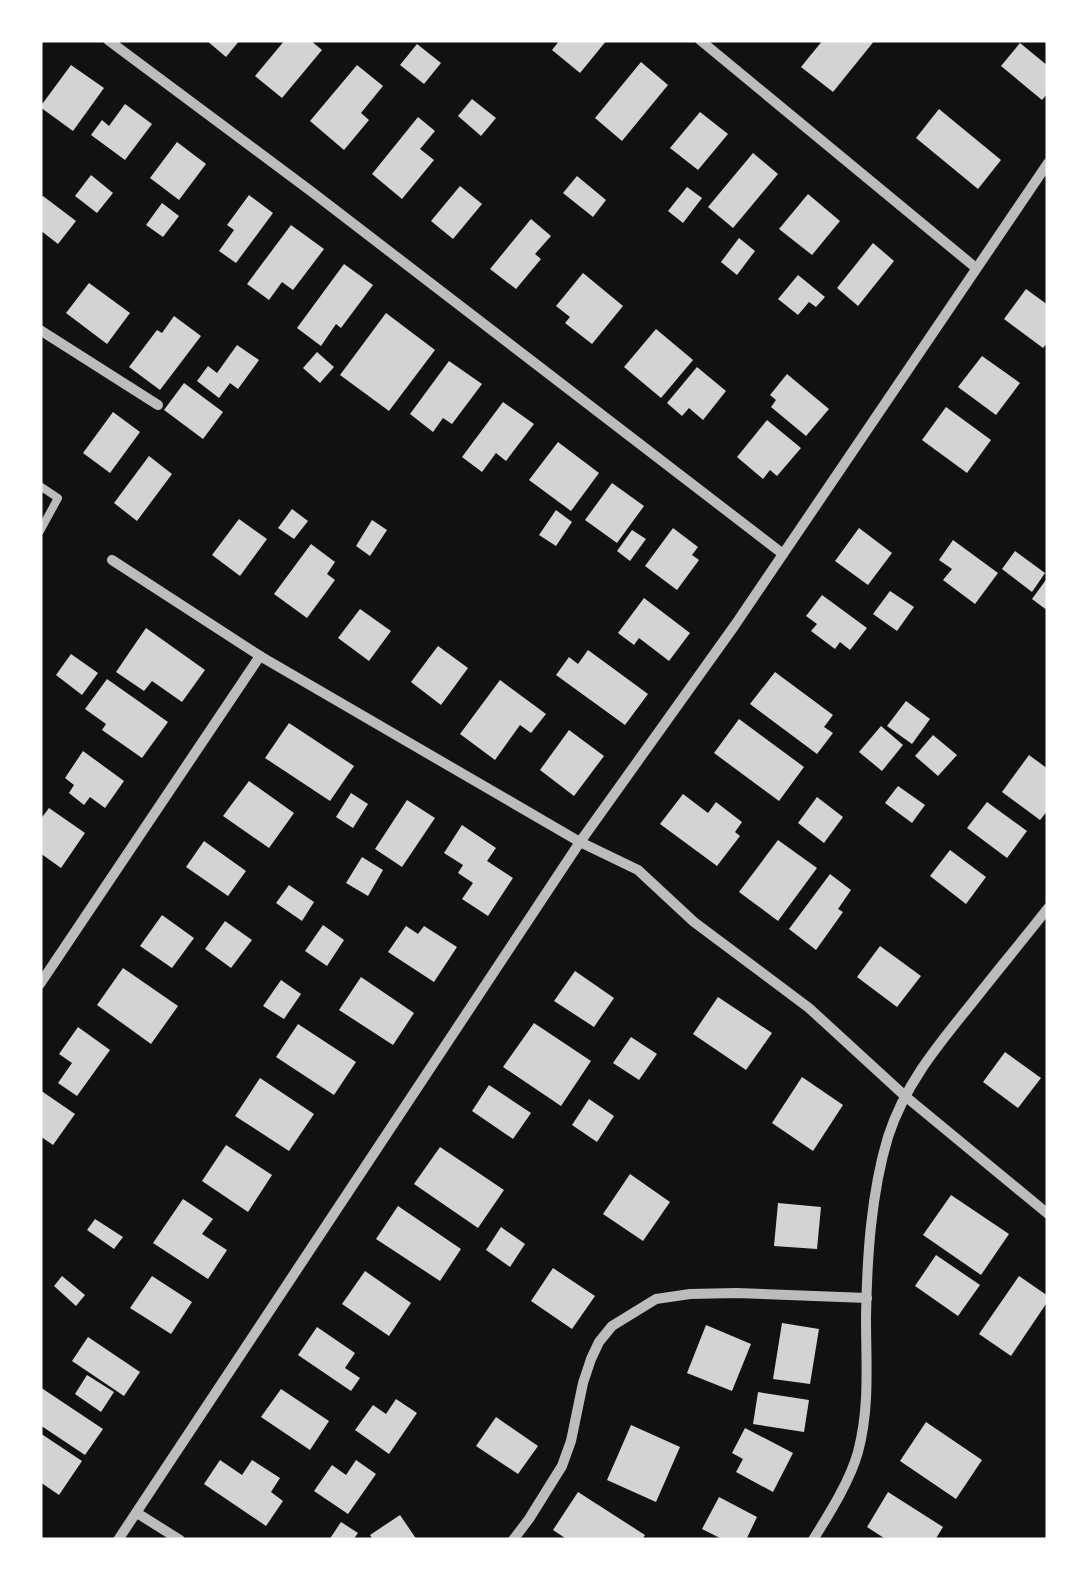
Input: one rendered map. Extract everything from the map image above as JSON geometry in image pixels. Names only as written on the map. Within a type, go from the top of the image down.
[{"type":"street","points":[[108,40],[783,554]]},
{"type":"street","points":[[700,40],[976,268]]},
{"type":"street","points":[[118,1540],[580,842],[783,554],[1048,163]]},
{"type":"street","points":[[40,330],[158,405]]},
{"type":"street","points":[[112,560],[260,656],[580,842],[638,870],[694,922],[809,1008],[905,1096],[1048,1214]]},
{"type":"street","points":[[40,984],[260,656]]},
{"type":"street","points":[[813,1540],[857,1456],[866,1413],[870,1244],[887,1140],[905,1096],[932,1052],[1048,908]]},
{"type":"street","points":[[514,1540],[562,1466],[591,1359],[612,1326],[656,1299],[690,1294],[867,1298]]},
{"type":"street","points":[[137,1513],[180,1540]]},
{"type":"lane","points":[[40,486],[58,498],[40,531]]},
{"type":"building","points":[[206,40],[240,40],[226,57]]},
{"type":"building","points":[[285,40],[310,40],[322,50],[282,98],[255,76]]},
{"type":"building","points":[[560,40],[607,40],[580,73],[552,50]]},
{"type":"building","points":[[823,40],[875,40],[833,92],[801,67]]},
{"type":"building","points":[[1020,43],[1048,66],[1048,93],[1042,100],[1001,66]]},
{"type":"building","points":[[417,44],[441,63],[424,84],[400,65]]},
{"type":"building","points":[[641,62],[668,85],[622,141],[595,118]]},
{"type":"building","points":[[71,65],[104,88],[73,131],[40,107]]},
{"type":"building","points":[[357,65],[383,86],[361,113],[369,120],[344,150],[310,121]]},
{"type":"building","points":[[472,99],[496,118],[481,136],[458,116]]},
{"type":"building","points":[[125,104],[152,124],[125,160],[91,135],[102,120],[109,126]]},
{"type":"building","points":[[939,109],[1001,160],[978,189],[916,138]]},
{"type":"building","points":[[700,112],[728,134],[698,170],[670,148]]},
{"type":"building","points":[[418,117],[435,131],[420,149],[434,160],[402,199],[372,174]]},
{"type":"building","points":[[177,142],[206,164],[179,200],[150,178]]},
{"type":"building","points":[[753,153],[778,174],[733,228],[708,207]]},
{"type":"building","points":[[91,175],[113,193],[97,213],[75,196]]},
{"type":"building","points":[[577,176],[606,200],[593,217],[563,193]]},
{"type":"building","points":[[460,186],[482,204],[453,239],[431,221]]},
{"type":"building","points":[[687,187],[702,198],[683,223],[668,211]]},
{"type":"building","points":[[808,194],[840,221],[812,255],[779,229]]},
{"type":"building","points":[[249,195],[273,213],[236,263],[219,251],[234,230],[227,225]]},
{"type":"building","points":[[43,196],[76,221],[58,244],[40,230]]},
{"type":"building","points":[[162,203],[179,216],[163,237],[146,225]]},
{"type":"building","points":[[531,219],[551,236],[535,254],[541,259],[516,289],[490,269]]},
{"type":"building","points":[[291,225],[324,249],[293,290],[282,282],[269,300],[247,284]]},
{"type":"building","points":[[739,238],[755,251],[737,275],[721,262]]},
{"type":"building","points":[[873,243],[894,261],[858,306],[837,288]]},
{"type":"building","points":[[344,264],[373,285],[341,328],[336,324],[321,346],[297,328]]},
{"type":"building","points":[[583,273],[623,306],[592,344],[565,323],[570,317],[556,306]]},
{"type":"building","points":[[798,275],[825,297],[816,307],[809,302],[798,315],[778,299]]},
{"type":"building","points":[[89,283],[130,313],[107,344],[66,313]]},
{"type":"building","points":[[1026,289],[1048,305],[1048,342],[1043,348],[1004,319]]},
{"type":"building","points":[[386,313],[435,350],[389,411],[340,375]]},
{"type":"building","points":[[174,316],[201,336],[160,390],[129,367],[157,330],[162,333]]},
{"type":"building","points":[[656,329],[693,360],[661,398],[624,367]]},
{"type":"building","points":[[237,345],[259,360],[238,389],[230,383],[219,398],[197,381],[208,366],[217,373]]},
{"type":"building","points":[[317,352],[334,367],[320,383],[303,368]]},
{"type":"building","points":[[982,356],[1020,383],[996,415],[958,387]]},
{"type":"building","points":[[449,361],[482,384],[452,424],[443,418],[433,432],[410,414]]},
{"type":"building","points":[[697,367],[726,391],[703,420],[689,408],[682,416],[667,403]]},
{"type":"building","points":[[787,374],[829,409],[806,436],[771,407],[776,400],[770,395]]},
{"type":"building","points":[[184,383],[223,412],[203,439],[164,410]]},
{"type":"building","points":[[503,402],[534,424],[506,461],[496,453],[482,472],[462,457]]},
{"type":"building","points":[[946,407],[991,440],[967,473],[922,440]]},
{"type":"building","points":[[113,412],[140,432],[110,473],[83,453]]},
{"type":"building","points":[[767,420],[801,448],[777,476],[770,470],[763,479],[737,457]]},
{"type":"building","points":[[558,442],[599,473],[571,511],[529,480]]},
{"type":"building","points":[[149,456],[172,474],[137,521],[114,503]]},
{"type":"building","points":[[612,483],[644,506],[617,543],[585,520]]},
{"type":"building","points":[[292,509],[308,521],[294,539],[278,528]]},
{"type":"building","points":[[556,510],[572,522],[556,546],[539,535]]},
{"type":"building","points":[[239,519],[267,539],[240,576],[212,555]]},
{"type":"building","points":[[372,520],[387,530],[370,556],[356,546]]},
{"type":"building","points":[[673,528],[698,547],[692,555],[699,560],[677,590],[645,566]]},
{"type":"building","points":[[859,528],[892,553],[868,585],[835,561]]},
{"type":"building","points":[[632,530],[646,539],[630,561],[617,551]]},
{"type":"building","points":[[953,540],[998,573],[975,604],[943,580],[952,569],[939,560]]},
{"type":"building","points":[[311,544],[335,562],[327,574],[335,580],[307,618],[274,594]]},
{"type":"building","points":[[1015,551],[1045,573],[1032,592],[1002,569]]},
{"type":"building","points":[[1048,577],[1048,611],[1032,599]]},
{"type":"building","points":[[890,591],[914,607],[897,631],[873,614]]},
{"type":"building","points":[[822,595],[867,628],[850,650],[840,642],[835,649],[811,631],[817,624],[806,616]]},
{"type":"building","points":[[644,598],[690,633],[669,661],[639,638],[634,645],[618,633]]},
{"type":"building","points":[[360,609],[391,631],[369,661],[338,638]]},
{"type":"building","points":[[146,628],[205,670],[182,702],[152,681],[144,691],[116,672]]},
{"type":"building","points":[[438,646],[468,668],[441,705],[411,682]]},
{"type":"building","points":[[588,650],[648,694],[625,725],[556,675],[569,657],[578,664]]},
{"type":"building","points":[[71,654],[98,673],[82,695],[56,675]]},
{"type":"building","points":[[775,672],[833,715],[824,727],[833,733],[817,754],[750,704]]},
{"type":"building","points":[[107,679],[168,722],[142,758],[102,730],[106,724],[85,709]]},
{"type":"building","points":[[500,680],[546,714],[531,733],[520,725],[495,760],[460,734]]},
{"type":"building","points":[[906,701],[930,719],[912,744],[887,726]]},
{"type":"building","points":[[739,719],[804,767],[779,801],[714,753]]},
{"type":"building","points":[[289,723],[354,766],[330,801],[265,758]]},
{"type":"building","points":[[881,726],[903,745],[882,771],[859,752]]},
{"type":"building","points":[[569,730],[604,756],[574,796],[540,770]]},
{"type":"building","points":[[933,735],[957,755],[938,776],[915,756]]},
{"type":"building","points":[[83,751],[124,781],[105,808],[90,797],[84,805],[69,793],[74,785],[65,778]]},
{"type":"building","points":[[1029,755],[1048,769],[1048,810],[1040,820],[1002,792]]},
{"type":"building","points":[[249,781],[294,813],[269,848],[223,816]]},
{"type":"building","points":[[898,786],[925,805],[912,823],[885,803]]},
{"type":"building","points":[[351,793],[368,804],[353,828],[336,817]]},
{"type":"building","points":[[683,794],[708,813],[716,802],[742,822],[735,832],[740,836],[717,866],[660,824]]},
{"type":"building","points":[[817,797],[843,817],[824,843],[798,823]]},
{"type":"building","points":[[407,800],[435,818],[402,867],[375,849]]},
{"type":"building","points":[[987,802],[1027,831],[1007,858],[967,828]]},
{"type":"building","points":[[49,808],[85,833],[61,868],[40,853],[40,820]]},
{"type":"building","points":[[462,825],[496,848],[487,861],[513,878],[488,916],[462,899],[473,883],[458,873],[463,865],[444,853]]},
{"type":"building","points":[[778,840],[817,868],[778,921],[739,892]]},
{"type":"building","points":[[204,841],[246,871],[228,896],[186,867]]},
{"type":"building","points":[[950,850],[986,877],[966,904],[930,876]]},
{"type":"building","points":[[362,857],[383,870],[368,896],[346,883]]},
{"type":"building","points":[[830,874],[851,890],[838,909],[843,912],[816,950],[789,929]]},
{"type":"building","points":[[289,885],[314,902],[302,921],[276,903]]},
{"type":"building","points":[[162,915],[194,938],[172,968],[140,946]]},
{"type":"building","points":[[225,921],[252,940],[231,968],[205,949]]},
{"type":"building","points":[[323,925],[344,940],[327,966],[305,951]]},
{"type":"building","points":[[406,926],[418,934],[424,926],[457,947],[434,982],[388,952]]},
{"type":"building","points":[[880,946],[921,976],[897,1007],[857,977]]},
{"type":"building","points":[[123,968],[178,1006],[151,1044],[97,1005]]},
{"type":"building","points":[[575,971],[614,998],[594,1027],[554,1001]]},
{"type":"building","points":[[361,977],[414,1013],[393,1045],[339,1010]]},
{"type":"building","points":[[281,980],[301,994],[284,1019],[263,1006]]},
{"type":"building","points":[[718,997],[772,1033],[746,1070],[693,1034]]},
{"type":"building","points":[[534,1023],[591,1061],[561,1106],[503,1067]]},
{"type":"building","points":[[298,1024],[356,1062],[334,1095],[276,1057]]},
{"type":"building","points":[[78,1027],[110,1050],[77,1096],[58,1083],[72,1063],[59,1054]]},
{"type":"building","points":[[631,1037],[657,1054],[639,1080],[613,1063]]},
{"type":"building","points":[[1005,1052],[1041,1078],[1018,1108],[983,1082]]},
{"type":"building","points":[[802,1077],[843,1105],[813,1151],[772,1123]]},
{"type":"building","points":[[260,1078],[314,1114],[289,1151],[235,1116]]},
{"type":"building","points":[[489,1085],[531,1113],[513,1139],[472,1111]]},
{"type":"building","points":[[40,1090],[75,1114],[53,1145],[40,1136]]},
{"type":"building","points":[[589,1099],[614,1116],[597,1142],[572,1125]]},
{"type":"building","points":[[226,1145],[272,1175],[248,1212],[202,1181]]},
{"type":"building","points":[[440,1147],[504,1190],[478,1228],[414,1184]]},
{"type":"building","points":[[630,1174],[670,1202],[643,1241],[603,1214]]},
{"type":"building","points":[[951,1195],[1009,1234],[981,1275],[923,1235]]},
{"type":"building","points":[[183,1199],[213,1219],[202,1234],[227,1250],[208,1279],[153,1243]]},
{"type":"building","points":[[778,1203],[821,1207],[817,1249],[774,1246]]},
{"type":"building","points":[[398,1206],[461,1249],[440,1281],[376,1239]]},
{"type":"building","points":[[95,1219],[123,1237],[114,1249],[87,1230]]},
{"type":"building","points":[[501,1227],[525,1244],[510,1267],[486,1250]]},
{"type":"building","points":[[936,1255],[980,1285],[958,1316],[915,1286]]},
{"type":"building","points":[[553,1268],[595,1296],[572,1329],[531,1301]]},
{"type":"building","points":[[365,1271],[411,1303],[389,1336],[342,1304]]},
{"type":"building","points":[[62,1276],[85,1295],[76,1306],[54,1286]]},
{"type":"building","points":[[152,1276],[192,1302],[171,1334],[130,1308]]},
{"type":"building","points":[[1019,1276],[1048,1296],[1048,1301],[1011,1356],[979,1334]]},
{"type":"building","points":[[782,1323],[819,1329],[810,1384],[773,1379]]},
{"type":"building","points":[[706,1325],[751,1344],[732,1391],[687,1373]]},
{"type":"building","points":[[317,1327],[355,1353],[345,1368],[360,1378],[351,1391],[298,1355]]},
{"type":"building","points":[[88,1337],[140,1372],[124,1396],[72,1361]]},
{"type":"building","points":[[87,1375],[114,1392],[101,1412],[75,1394]]},
{"type":"building","points":[[40,1387],[103,1429],[85,1455],[40,1425]]},
{"type":"building","points":[[281,1389],[329,1421],[310,1450],[261,1417]]},
{"type":"building","points":[[758,1392],[809,1400],[804,1432],[753,1424]]},
{"type":"building","points":[[396,1399],[417,1413],[389,1454],[355,1430],[373,1405],[386,1414]]},
{"type":"building","points":[[496,1417],[538,1446],[518,1474],[476,1446]]},
{"type":"building","points":[[926,1422],[982,1460],[956,1499],[900,1461]]},
{"type":"building","points":[[631,1425],[680,1447],[656,1502],[607,1480]]},
{"type":"building","points":[[745,1428],[793,1453],[773,1492],[736,1472],[743,1459],[732,1453]]},
{"type":"building","points":[[40,1433],[82,1461],[59,1495],[40,1482]]},
{"type":"building","points":[[220,1460],[242,1475],[252,1460],[280,1478],[271,1492],[283,1501],[266,1526],[204,1484]]},
{"type":"building","points":[[356,1460],[376,1474],[348,1514],[314,1491],[332,1465],[346,1475]]},
{"type":"building","points":[[578,1492],[645,1535],[642,1540],[568,1540],[553,1530]]},
{"type":"building","points":[[888,1492],[943,1527],[935,1540],[887,1540],[867,1527]]},
{"type":"building","points":[[719,1497],[757,1517],[746,1540],[724,1540],[702,1529]]},
{"type":"building","points":[[400,1515],[417,1540],[373,1540],[370,1535]]},
{"type":"building","points":[[341,1522],[358,1533],[353,1540],[329,1540]]}]
